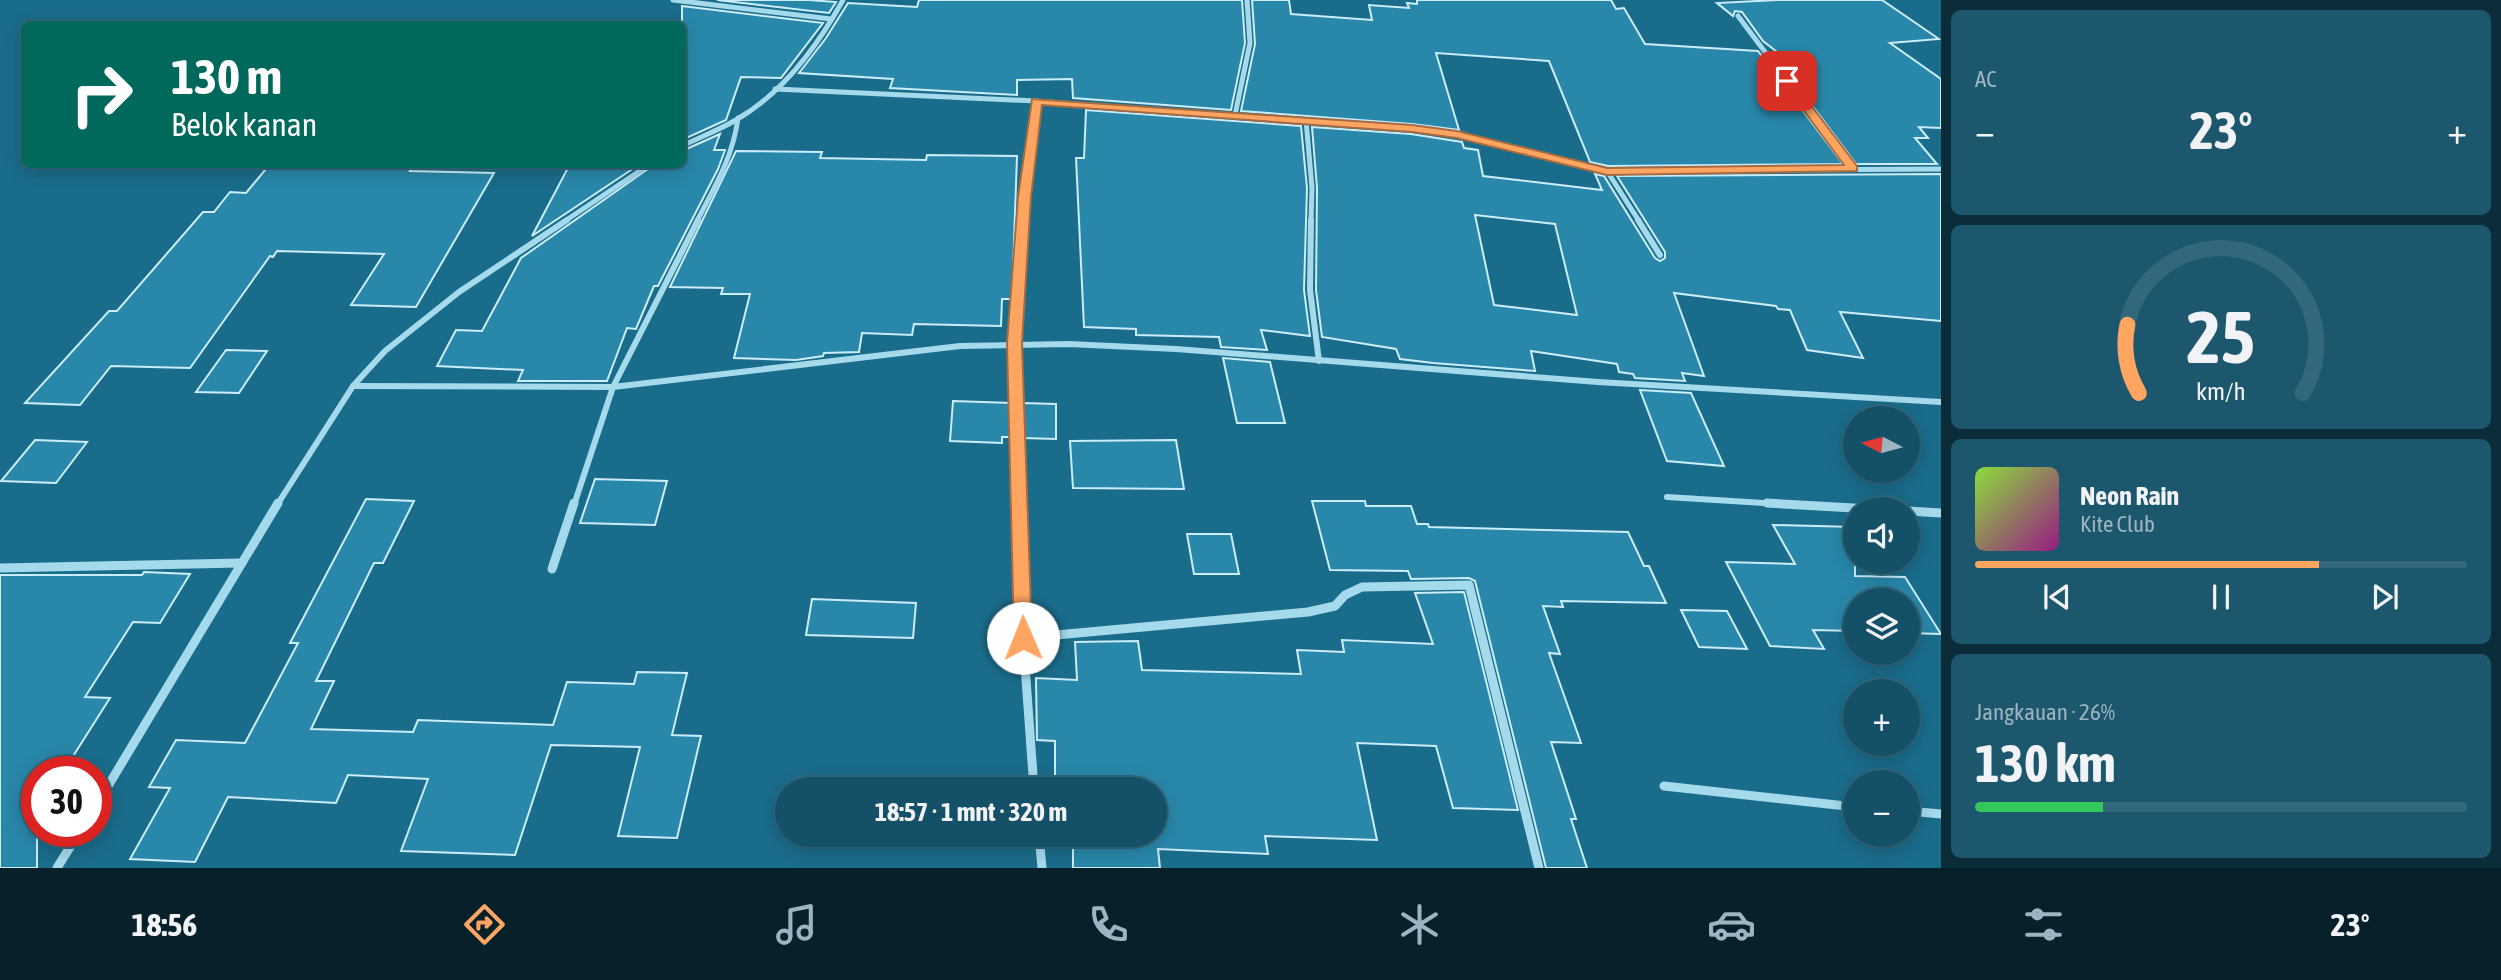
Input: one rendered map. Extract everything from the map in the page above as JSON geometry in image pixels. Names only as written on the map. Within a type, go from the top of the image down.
[{"type":"street","points":[[673,0],[831,19]]},
{"type":"street","points":[[686,144],[738,118],[775,89],[804,60],[843,0]]},
{"type":"street","points":[[1235,115],[1247,68],[1251,33],[1247,0]]},
{"type":"street","points":[[1738,16],[1853,169]]},
{"type":"street","points":[[775,89],[1036,101],[1306,120],[1457,135],[1607,171],[1941,169]]},
{"type":"street","points":[[1033,777],[1023,638],[1015,343],[1025,197],[1036,101]]},
{"type":"street","points":[[552,569],[613,387],[730,157],[735,144],[738,118]]},
{"type":"street","points":[[1306,120],[1312,188],[1310,290],[1319,361]]},
{"type":"street","points":[[112,779],[240,563],[354,386],[385,351],[459,292],[644,168]]},
{"type":"street","points":[[1607,171],[1660,255]]},
{"type":"street","points":[[354,386],[613,387],[960,346],[1015,343],[1157,349],[1721,391],[1941,402]]},
{"type":"street","points":[[1667,497],[1843,507]]},
{"type":"street","points":[[1920,512],[1941,513]]},
{"type":"street","points":[[0,568],[240,563]]},
{"type":"street","points":[[1023,638],[1308,612],[1335,606],[1345,595],[1362,587],[1469,585],[1539,868]]},
{"type":"street","points":[[1664,786],[1843,806]]},
{"type":"street","points":[[1920,812],[1941,814]]},
{"type":"street","points":[[57,868],[70,847]]},
{"type":"street","points":[[1040,847],[1042,868]]},
{"type":"building","points":[[717,0],[809,0],[836,2],[829,13]]},
{"type":"building","points":[[919,0],[1242,0],[1245,43],[1231,110],[1073,98],[1072,79],[1017,80],[1017,95],[890,88],[893,79],[799,73],[848,3],[917,7]]},
{"type":"building","points":[[1252,0],[1289,0],[1291,14],[1372,20],[1369,5],[1409,8],[1407,3],[1417,4],[1417,0],[1611,0],[1616,9],[1624,8],[1645,44],[1758,51],[1843,164],[1608,166],[1590,162],[1549,61],[1436,53],[1459,130],[1241,111],[1255,44]]},
{"type":"building","points":[[1882,0],[1939,39],[1890,43],[1941,79],[1941,128],[1919,127],[1928,138],[1915,138],[1937,164],[1856,164],[1772,52],[1777,52],[1763,41],[1742,12],[1735,11],[1733,16],[1717,3]]},
{"type":"building","points":[[682,6],[823,23],[781,78],[741,77],[726,120],[686,138],[686,21],[682,21]]},
{"type":"building","points":[[1086,110],[1301,126],[1307,188],[1304,290],[1310,336],[1261,330],[1267,350],[1221,347],[1219,337],[1136,335],[1136,329],[1084,327],[1076,158],[1084,158]]},
{"type":"building","points":[[1312,127],[1411,134],[1462,142],[1464,148],[1478,150],[1483,176],[1602,190],[1595,174],[1604,176],[1655,258],[1660,261],[1665,258],[1665,252],[1617,176],[1941,174],[1941,321],[1840,312],[1863,358],[1807,350],[1790,310],[1674,293],[1704,376],[1682,373],[1685,381],[1635,378],[1633,374],[1619,372],[1617,364],[1531,351],[1535,371],[1400,359],[1396,349],[1322,337],[1316,290],[1317,188]],"holes":[[[1475,215],[1555,224],[1577,315],[1494,305]]]},
{"type":"building","points":[[720,134],[714,150],[725,150],[718,169],[658,286],[654,286],[636,329],[627,328],[607,381],[518,381],[523,370],[437,366],[456,330],[482,331],[521,258],[649,168],[686,168],[686,149]]},
{"type":"building","points":[[736,151],[822,152],[820,158],[926,160],[927,155],[1017,156],[1012,299],[1002,299],[1001,326],[914,324],[912,335],[862,333],[859,352],[824,353],[823,356],[796,360],[734,358],[750,294],[721,294],[723,288],[670,287]]},
{"type":"building","points":[[267,168],[412,168],[410,171],[494,173],[416,307],[351,305],[384,254],[277,251],[273,257],[270,256],[190,368],[111,366],[80,405],[25,403],[109,311],[117,311],[203,212],[214,212],[230,192],[246,193]]},
{"type":"building","points":[[568,168],[634,168],[532,236]]},
{"type":"building","points":[[226,350],[267,351],[239,393],[196,392]]},
{"type":"building","points":[[1223,358],[1270,362],[1285,423],[1237,423]]},
{"type":"building","points":[[1640,390],[1691,393],[1724,466],[1667,461]]},
{"type":"building","points":[[953,401],[1011,403],[1012,437],[1002,437],[1002,443],[950,441]]},
{"type":"building","points":[[1022,403],[1056,404],[1056,439],[1023,438]]},
{"type":"building","points":[[35,440],[87,442],[56,483],[1,481]]},
{"type":"building","points":[[1176,440],[1184,489],[1073,488],[1070,441]]},
{"type":"building","points":[[595,479],[667,481],[655,525],[580,523]]},
{"type":"building","points":[[366,499],[414,501],[383,563],[374,563],[316,681],[334,681],[311,729],[413,732],[418,720],[553,725],[567,682],[634,684],[637,672],[687,673],[672,735],[701,736],[677,838],[618,836],[640,747],[551,745],[515,855],[401,851],[428,779],[348,775],[336,803],[228,797],[195,862],[130,859],[170,788],[149,787],[176,740],[245,743],[298,643],[290,643]]},
{"type":"building","points":[[1312,501],[1365,501],[1366,506],[1411,506],[1417,524],[1428,524],[1429,527],[1628,532],[1644,566],[1649,566],[1666,603],[1561,601],[1563,607],[1543,606],[1560,654],[1549,653],[1581,743],[1551,742],[1576,819],[1571,819],[1587,868],[1546,868],[1475,581],[1469,578],[1411,579],[1408,571],[1330,570]]},
{"type":"building","points":[[1773,525],[1843,527],[1843,574],[1905,577],[1912,588],[1843,588],[1843,631],[1813,630],[1824,649],[1770,646],[1726,562],[1795,564]]},
{"type":"building","points":[[1187,534],[1231,534],[1239,574],[1194,574]]},
{"type":"building","points":[[144,572],[190,574],[160,623],[133,622],[85,697],[110,698],[73,756],[21,756],[21,847],[37,847],[37,868],[0,868],[0,575],[142,575]]},
{"type":"building","points":[[1464,592],[1518,810],[1453,808],[1436,746],[1357,743],[1377,840],[1265,836],[1268,854],[1158,849],[1160,868],[1073,868],[1073,847],[1167,847],[1167,777],[1055,777],[1055,741],[1037,740],[1036,678],[1077,680],[1075,642],[1138,641],[1142,670],[1301,674],[1297,650],[1344,652],[1342,640],[1433,644],[1415,593]]},
{"type":"building","points":[[812,599],[916,603],[913,638],[806,635]]},
{"type":"building","points":[[1920,601],[1941,634],[1920,633]]},
{"type":"building","points":[[1681,610],[1727,611],[1747,649],[1699,647]]},
{"type":"route","points":[[1023,638],[1015,343],[1025,197],[1036,101],[1412,129],[1457,135],[1607,171],[1853,169],[1787,81]]}]
